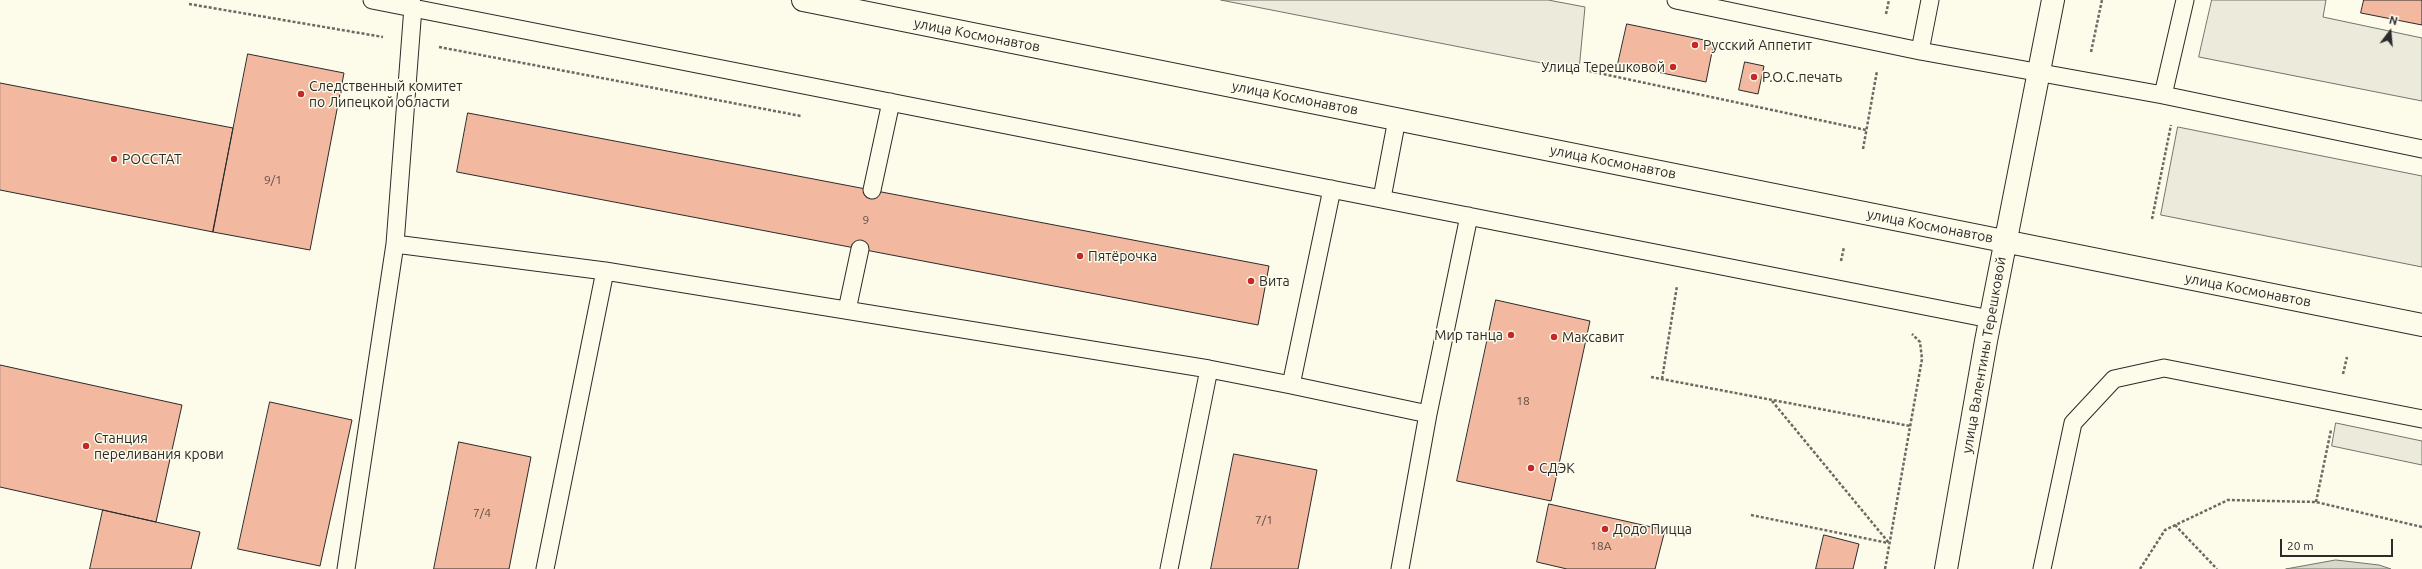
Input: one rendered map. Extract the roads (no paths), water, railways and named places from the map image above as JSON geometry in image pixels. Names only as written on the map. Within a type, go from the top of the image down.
[{"type":"main road","name":"улица Космонавтов","points":[[803,0],[2422,325]]},
{"type":"main road","name":"улица Валентины Терешковой","points":[[1946,569],[1990,319],[2053,0]]},
{"type":"lane","points":[[372,0],[414,2],[891,102],[1990,319]]},
{"type":"lane","points":[[1676,0],[1920,51],[2170,96],[2422,149]]},
{"type":"lane","points":[[1920,51],[1930,0]]},
{"type":"lane","points":[[2170,96],[2185,0]]},
{"type":"lane","points":[[346,569],[395,244],[414,2]]},
{"type":"lane","points":[[872,190],[891,102]]},
{"type":"lane","points":[[1382,198],[1398,119]]},
{"type":"lane","points":[[1291,385],[1332,189]]},
{"type":"lane","points":[[1400,569],[1428,414],[1469,216]]},
{"type":"lane","points":[[395,244],[605,271],[1208,369],[1428,414]]},
{"type":"lane","points":[[847,310],[860,249]]},
{"type":"lane","points":[[545,569],[605,271]]},
{"type":"lane","points":[[2042,569],[2073,423],[2114,379],[2164,368],[2422,419]]},
{"type":"lane","points":[[1168,569],[1208,369]]},
{"type":"place","name":"Русский Аппетит","points":[[1695,45]]},
{"type":"place","name":"Улица Терешковой","points":[[1673,67]]},
{"type":"place","name":"Р.О.С.печать","points":[[1754,77]]},
{"type":"place","name":"Следственный комитет по Липецкой области","points":[[301,94]]},
{"type":"place","name":"РОССТАТ","points":[[114,159]]},
{"type":"place","name":"Пятёрочка","points":[[1080,256]]},
{"type":"place","name":"Вита","points":[[1251,281]]},
{"type":"place","name":"Мир танца","points":[[1511,335]]},
{"type":"place","name":"Максавит","points":[[1554,337]]},
{"type":"place","name":"Станция переливания крови","points":[[86,446]]},
{"type":"place","name":"СДЭК","points":[[1531,468]]},
{"type":"place","name":"Додо Пицца","points":[[1605,529]]}]
